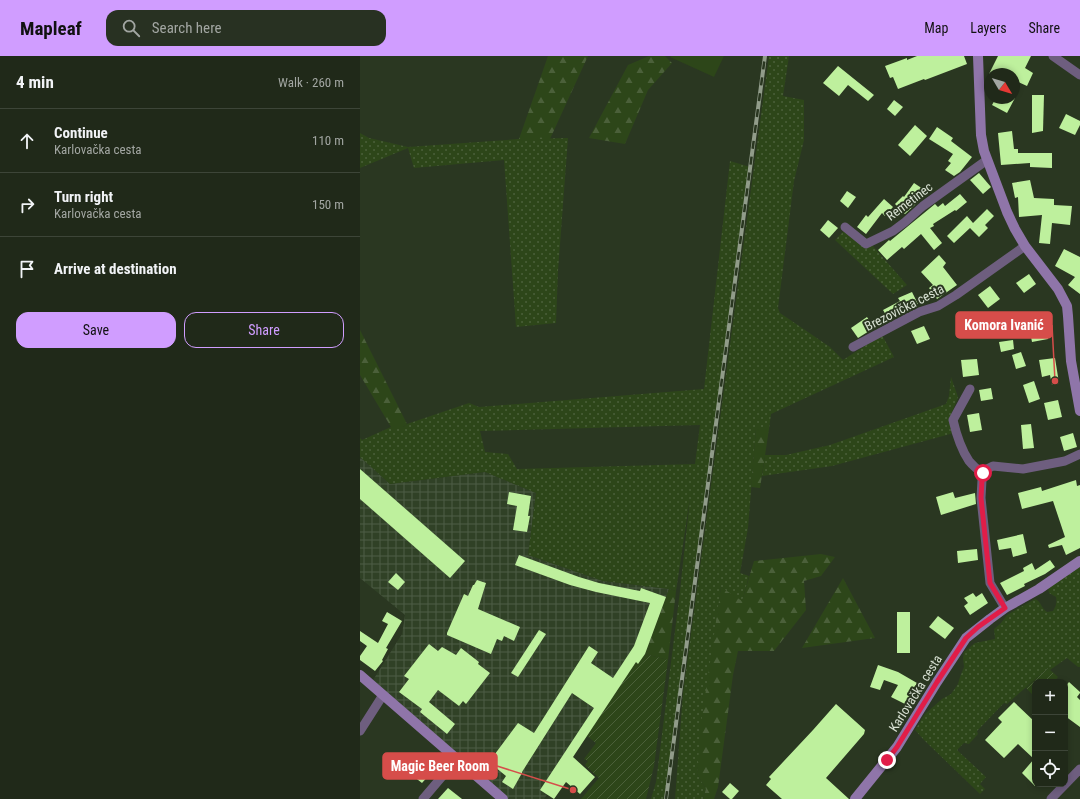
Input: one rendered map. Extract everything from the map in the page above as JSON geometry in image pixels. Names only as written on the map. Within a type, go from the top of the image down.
[{"type":"main road","points":[[978,56],[981,135],[984,151],[1015,229],[1025,246],[1058,289],[1066,306],[1071,361],[1080,411]]},
{"type":"main road","name":"Karlovačka cesta","points":[[855,799],[897,747],[966,638],[978,627],[1005,608],[1039,589],[1080,561]]},
{"type":"main road","points":[[360,675],[503,799]]},
{"type":"street","points":[[1054,56],[1080,75]]},
{"type":"street","name":"Remetinec","points":[[845,227],[866,244],[893,231],[923,206],[987,160]]},
{"type":"street","name":"Brezovička cesta","points":[[853,348],[913,315],[938,306],[1025,246]]},
{"type":"street","points":[[970,389],[953,420],[957,435],[969,460],[983,473]]},
{"type":"street","points":[[1005,608],[990,583],[981,498],[983,473],[987,469],[994,466],[1023,469],[1065,461],[1080,454]]},
{"type":"street","points":[[360,731],[383,695]]},
{"type":"street","points":[[423,799],[457,760]]},
{"type":"street","points":[[1051,799],[1080,769]]},
{"type":"shaded area","points":[[360,457],[390,484],[485,472],[536,493],[528,555],[603,581],[669,589],[645,654],[544,799],[509,799],[373,680],[402,634],[405,615],[360,578]]},
{"type":"green space","points":[[548,56],[588,56],[550,139],[519,139]]},
{"type":"green space","points":[[649,56],[665,56],[672,63],[648,90],[625,144],[589,138],[628,65]]},
{"type":"green space","points":[[724,56],[714,77],[670,57]]},
{"type":"green space","points":[[769,56],[789,56],[783,96],[804,100],[804,140],[794,181],[778,308],[780,313],[830,347],[843,360],[882,335],[894,357],[771,414],[769,429],[756,429],[748,528],[740,573],[749,576],[742,602],[721,587],[697,774],[706,789],[703,799],[675,799],[683,693]]},
{"type":"green space","points":[[360,133],[369,138],[408,147],[519,139],[568,138],[558,271],[556,323],[516,327],[504,160],[414,168],[408,148],[360,168]]},
{"type":"green space","points":[[730,161],[750,167],[664,799],[651,799],[656,782],[690,498],[676,591],[603,581],[528,555],[536,493],[485,472],[390,484],[360,457],[360,438],[362,440],[391,427],[403,427],[407,424],[469,403],[479,407],[704,389]],"holes":[[[700,425],[695,464],[517,469],[508,454],[485,452],[480,431]]]},
{"type":"green space","points":[[845,230],[872,245],[907,285],[893,294],[835,240]]},
{"type":"green space","points":[[360,330],[407,424],[403,427],[391,427],[360,375]]},
{"type":"green space","points":[[951,377],[958,397],[949,420],[954,433],[832,466],[762,476],[765,455],[786,455],[830,445],[946,404],[949,396]]},
{"type":"green space","points":[[756,429],[769,429],[760,488],[751,487]]},
{"type":"green space","points":[[821,554],[835,557],[821,576],[804,581],[806,610],[774,651],[738,651],[733,675],[718,787],[714,799],[703,799],[706,789],[697,774],[701,724],[721,587],[742,601],[754,561]]},
{"type":"green space","points":[[1080,566],[1080,667],[1067,658],[1050,670],[1048,668],[1035,679],[1032,679],[1032,682],[1007,704],[1004,703],[977,731],[978,734],[969,744],[964,743],[957,750],[986,777],[980,784],[985,789],[980,794],[915,730],[925,714],[942,699],[951,694],[958,684],[964,667],[964,652],[975,643],[995,639],[994,629],[1007,615],[1035,599],[1039,601],[1043,609],[1047,612],[1053,611],[1056,604],[1056,597],[1049,593],[1048,588]]},
{"type":"green space","points":[[843,578],[875,638],[802,648]]},
{"type":"green space","points":[[669,589],[676,591],[668,660],[645,654]]},
{"type":"green space","points":[[645,654],[668,660],[654,766],[646,799],[581,799],[599,778],[585,765],[588,761],[584,759],[596,743],[587,736],[636,662],[638,664]]},
{"type":"green space","points":[[1048,668],[1058,677],[1056,679],[1036,679]]},
{"type":"green space","points":[[1032,683],[1032,694],[1026,688]]},
{"type":"building","points":[[917,56],[964,56],[967,64],[898,89],[893,77],[890,78],[885,66]]},
{"type":"building","points":[[998,56],[1031,56],[1025,68],[1033,73],[1027,86],[1020,83],[1020,68],[992,68]]},
{"type":"building","points":[[838,66],[874,95],[868,101],[848,85],[839,96],[823,83]]},
{"type":"building","points":[[1032,95],[1044,95],[1043,131],[1032,133]]},
{"type":"building","points":[[894,100],[903,107],[895,116],[887,109]]},
{"type":"building","points":[[993,104],[1012,104],[1007,113]]},
{"type":"building","points":[[1066,114],[1080,121],[1080,125],[1075,135],[1059,128]]},
{"type":"building","points":[[915,125],[927,136],[910,156],[898,145]]},
{"type":"building","points":[[937,127],[953,138],[951,141],[972,157],[960,172],[954,176],[945,170],[951,163],[948,161],[953,154],[929,139]]},
{"type":"building","points":[[1012,131],[1014,149],[1018,149],[1018,153],[1052,153],[1052,168],[1030,167],[1030,163],[1001,165],[998,133]]},
{"type":"building","points":[[979,173],[991,187],[983,194],[970,180]]},
{"type":"building","points":[[1030,180],[1034,198],[1054,199],[1054,205],[1072,206],[1070,225],[1052,223],[1050,244],[1039,243],[1042,215],[1019,217],[1018,197],[1015,198],[1012,183]]},
{"type":"building","points":[[914,183],[926,191],[919,201],[905,214],[895,204],[903,196],[904,197]]},
{"type":"building","points":[[847,191],[856,197],[848,208],[840,201]]},
{"type":"building","points":[[960,194],[967,202],[956,211],[955,210],[933,224],[934,226],[930,228],[942,243],[934,250],[921,234],[904,249],[902,247],[887,260],[878,250],[935,204],[938,207],[943,203],[945,206]]},
{"type":"building","points":[[884,199],[893,207],[885,216],[882,213],[866,234],[857,227],[866,215],[868,217]]},
{"type":"building","points":[[987,209],[994,216],[985,225],[988,228],[979,237],[970,228],[954,243],[947,236],[967,216],[973,223]]},
{"type":"building","points":[[828,220],[838,228],[829,238],[820,230]]},
{"type":"building","points":[[1064,249],[1080,257],[1080,294],[1068,285],[1075,277],[1055,266]]},
{"type":"building","points":[[939,255],[946,263],[943,267],[957,285],[937,299],[929,288],[933,285],[921,272]]},
{"type":"building","points":[[1029,274],[1036,284],[1024,293],[1016,283]]},
{"type":"building","points":[[990,286],[1000,299],[988,308],[978,295]]},
{"type":"building","points":[[912,292],[918,304],[898,313],[889,320],[883,310],[900,301],[898,298]]},
{"type":"building","points":[[867,317],[874,328],[858,338],[851,328]]},
{"type":"building","points":[[1045,323],[1048,339],[1032,342],[1029,326]]},
{"type":"building","points":[[924,326],[930,339],[917,344],[911,331]]},
{"type":"building","points":[[1013,340],[1014,349],[1001,352],[999,342]]},
{"type":"building","points":[[1021,352],[1026,366],[1016,369],[1012,355]]},
{"type":"building","points":[[1055,358],[1059,383],[1052,385],[1050,375],[1042,377],[1039,360]]},
{"type":"building","points":[[977,359],[979,375],[963,377],[961,360]]},
{"type":"building","points":[[1034,381],[1040,399],[1029,403],[1023,385]]},
{"type":"building","points":[[991,388],[993,399],[981,401],[979,390]]},
{"type":"building","points":[[1058,400],[1062,417],[1048,420],[1044,403]]},
{"type":"building","points":[[979,413],[982,430],[970,432],[967,415]]},
{"type":"building","points":[[1031,424],[1034,448],[1023,449],[1021,425]]},
{"type":"building","points":[[1073,433],[1077,447],[1064,451],[1060,437]]},
{"type":"building","points":[[360,469],[465,561],[450,578],[360,499]]},
{"type":"building","points":[[1076,480],[1077,486],[1080,485],[1080,548],[1066,555],[1062,545],[1049,548],[1048,545],[1065,537],[1053,501],[1022,509],[1018,493],[1041,487],[1042,491]]},
{"type":"building","points":[[509,492],[531,496],[528,516],[530,516],[527,532],[513,530],[517,506],[507,504]]},
{"type":"building","points":[[953,492],[955,498],[975,493],[976,504],[941,515],[936,497]]},
{"type":"building","points":[[1023,534],[1027,553],[1013,557],[1011,548],[999,550],[997,540]]},
{"type":"building","points":[[977,549],[978,560],[958,563],[957,551]]},
{"type":"building","points":[[519,555],[599,583],[640,591],[641,588],[666,597],[645,654],[638,664],[636,662],[573,757],[595,777],[580,794],[566,782],[554,799],[540,790],[594,708],[572,693],[522,772],[513,789],[502,782],[506,776],[489,762],[518,723],[534,733],[589,646],[598,652],[591,663],[613,678],[634,646],[650,603],[570,585],[515,565]]},
{"type":"building","points":[[1050,560],[1055,567],[1045,574],[1024,584],[1025,586],[1007,595],[1000,583],[1024,571],[1023,568],[1032,563],[1035,570]]},
{"type":"building","points":[[396,573],[405,582],[398,590],[388,582]]},
{"type":"building","points":[[477,580],[486,583],[478,609],[520,627],[514,641],[504,636],[502,641],[497,639],[491,654],[447,635],[464,594],[468,596]]},
{"type":"building","points":[[973,593],[976,597],[982,593],[988,603],[970,615],[964,606],[968,603],[964,598]]},
{"type":"building","points":[[387,612],[402,621],[386,648],[388,649],[382,660],[383,661],[375,671],[360,660],[360,656],[367,646],[360,641],[360,631],[378,643],[388,624],[382,621]]},
{"type":"building","points":[[897,612],[910,612],[910,653],[897,653]]},
{"type":"building","points":[[938,616],[954,628],[945,639],[929,627]]},
{"type":"building","points":[[539,630],[546,634],[518,677],[511,673]]},
{"type":"building","points":[[429,644],[438,651],[442,647],[456,655],[461,648],[490,673],[466,704],[463,701],[459,706],[438,690],[429,702],[455,724],[447,734],[420,712],[422,709],[399,692],[409,679],[404,676]]},
{"type":"building","points":[[878,665],[898,672],[917,683],[905,704],[891,697],[898,685],[884,680],[880,690],[870,687]]},
{"type":"building","points":[[1069,682],[1080,692],[1077,697],[1080,700],[1080,727],[1068,718]]},
{"type":"building","points":[[1014,702],[1032,719],[1032,757],[1018,744],[1004,758],[985,740],[1002,722],[998,718]]},
{"type":"building","points":[[836,704],[865,730],[864,734],[826,778],[849,799],[782,799],[766,785],[771,779],[769,777]]},
{"type":"building","points":[[1032,761],[1032,783],[1022,773]]},
{"type":"building","points":[[421,767],[430,774],[422,783],[413,776]]},
{"type":"building","points":[[730,783],[739,791],[732,799],[722,792]]},
{"type":"building","points":[[448,788],[462,799],[438,799]]},
{"type":"railway","points":[[666,799],[765,56]]},
{"type":"place","name":"Komora Ivanić","points":[[1055,381]]},
{"type":"place","name":"Magic Beer Room","points":[[573,790]]},
{"type":"route","points":[[887,760],[897,747],[966,638],[978,627],[1005,608],[990,583],[981,498],[983,473]]}]
